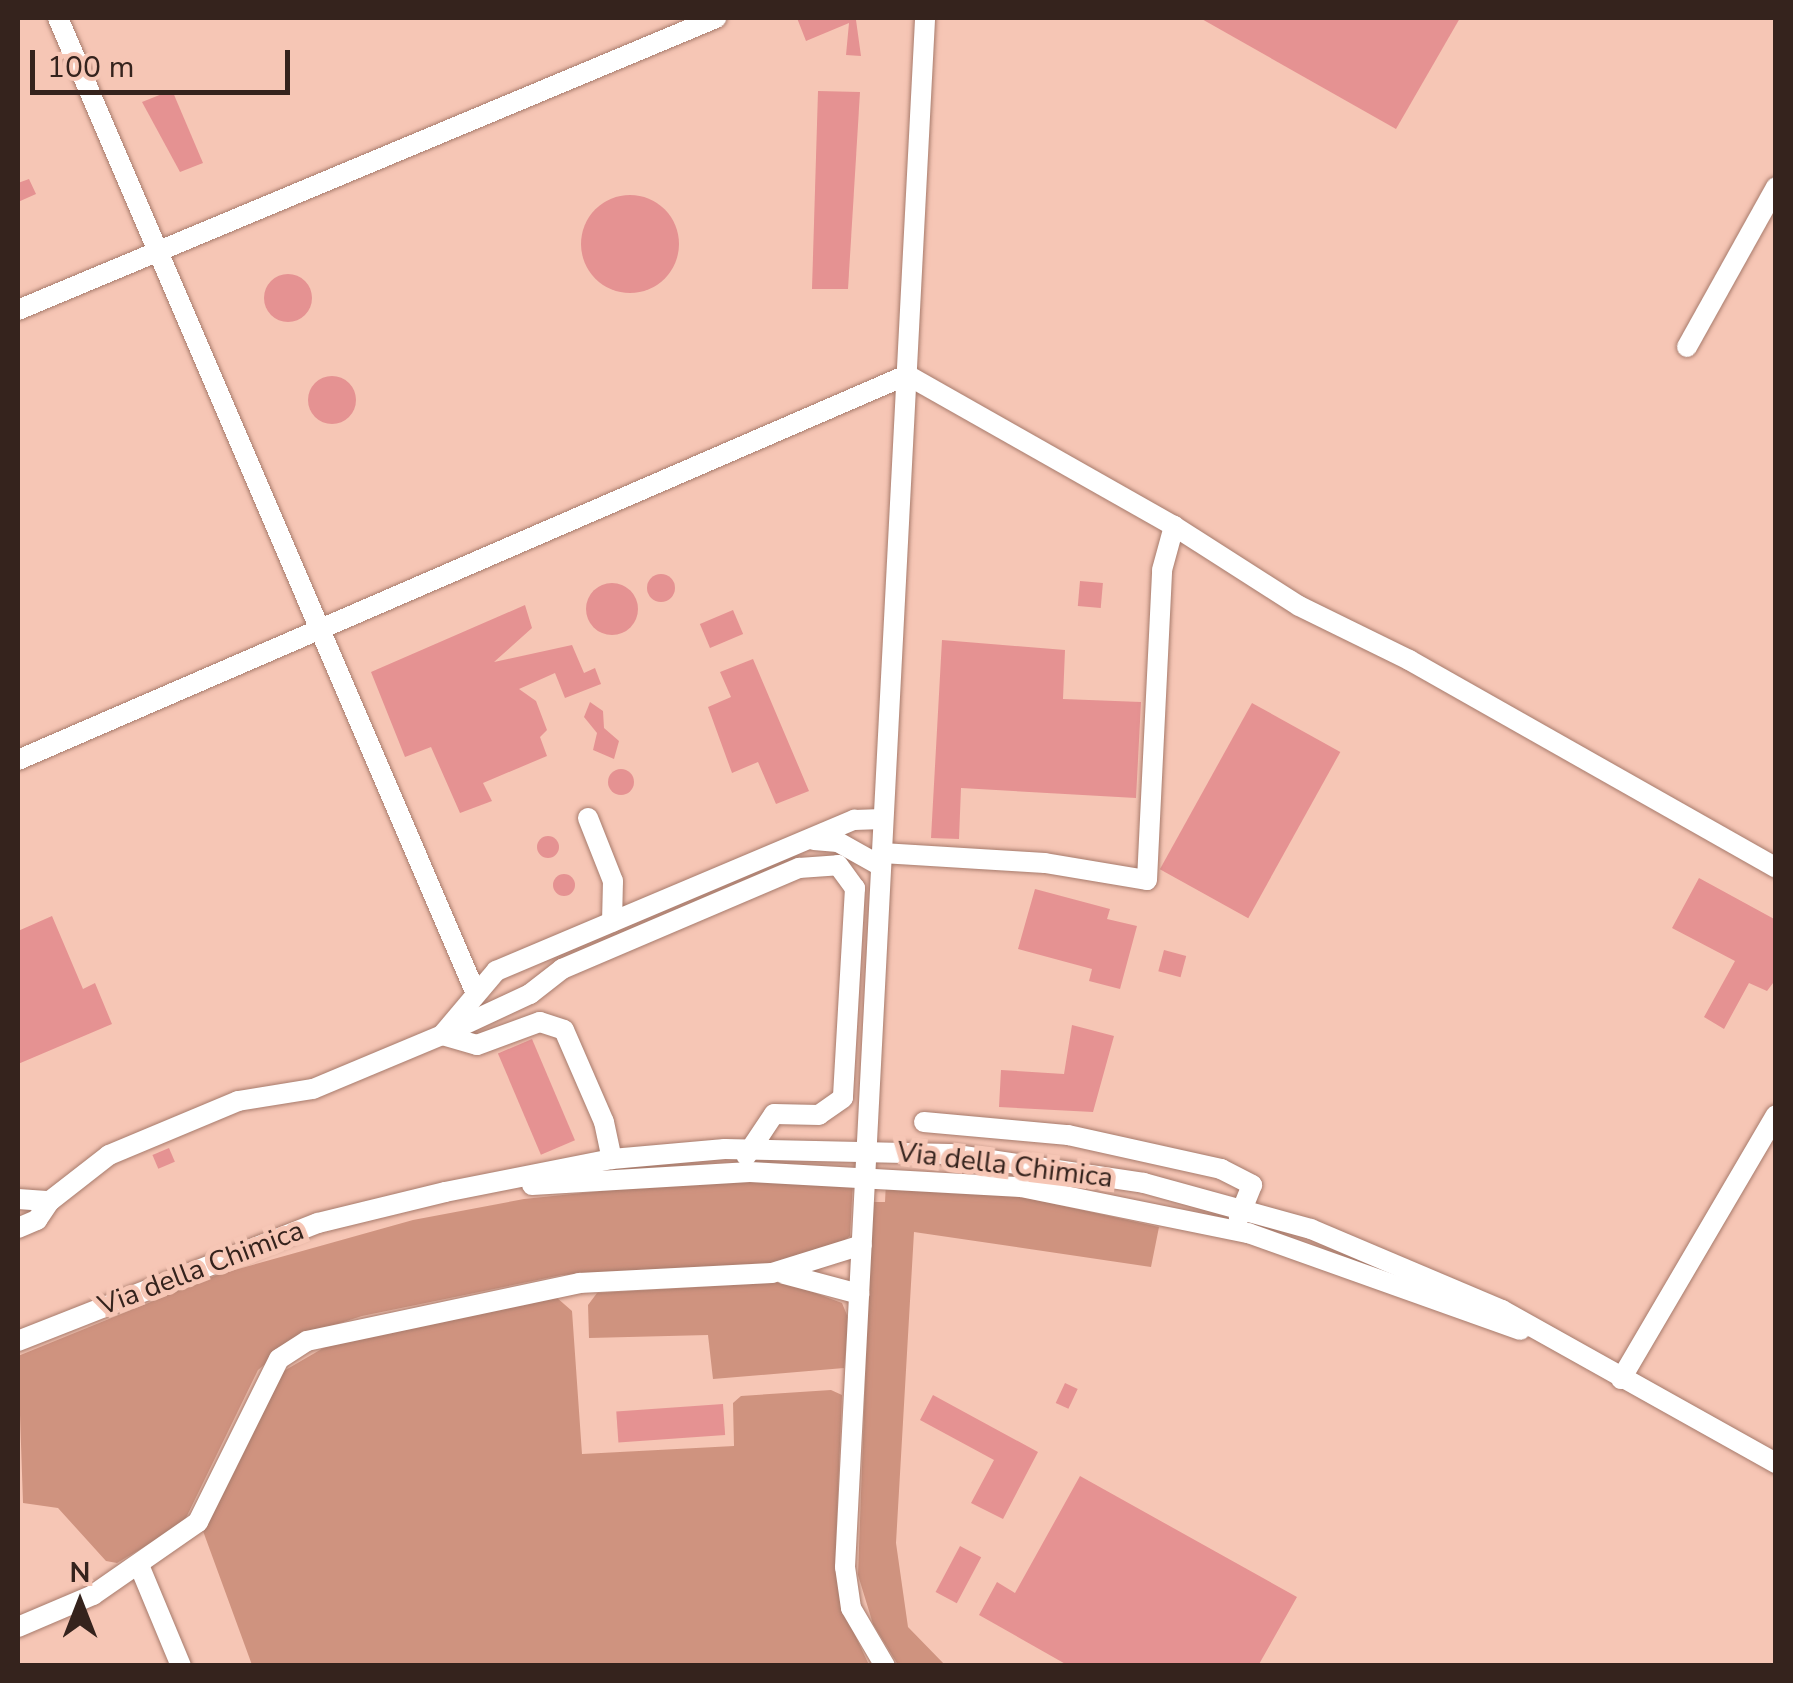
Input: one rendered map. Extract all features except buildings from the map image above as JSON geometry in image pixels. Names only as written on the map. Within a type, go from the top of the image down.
[{"type":"lane","points":[[58,18],[474,989]]},
{"type":"lane","points":[[18,310],[716,18]]},
{"type":"lane","points":[[886,1666],[851,1608],[845,1567],[925,18]]},
{"type":"lane","points":[[1687,347],[1776,187]]},
{"type":"lane","points":[[907,375],[1174,526],[1299,606],[1409,660],[1776,868]]},
{"type":"lane","points":[[18,760],[907,375]]},
{"type":"lane","points":[[802,842],[838,842],[882,859],[1064,865],[1147,880],[1162,570],[1174,526]]},
{"type":"lane","points":[[588,818],[612,881],[612,922]]},
{"type":"lane","points":[[442,1035],[474,989],[496,970],[854,820],[883,819]]},
{"type":"lane","points":[[18,1228],[38,1220],[50,1201],[93,1164],[158,1134],[252,1096],[313,1090],[530,994],[562,969],[780,876],[818,862],[838,865],[855,888],[843,1098],[819,1115],[774,1114],[752,1149],[737,1159],[534,1184]]},
{"type":"lane","points":[[442,1035],[477,1045],[540,1022],[564,1030],[604,1122],[612,1159]]},
{"type":"lane","points":[[1622,1379],[1776,1116]]},
{"type":"lane","points":[[924,1122],[1068,1135],[1186,1159],[1250,1179],[1246,1207],[1236,1218],[1031,1176],[966,1180]]},
{"type":"lane","name":"Via della Chimica","points":[[18,1341],[318,1223],[446,1192],[612,1159],[752,1149],[866,1150],[1027,1163],[1246,1207],[1450,1286],[1776,1462]]},
{"type":"lane","name":"Via della Chimica","points":[[446,1192],[718,1173],[966,1180],[1129,1204],[1248,1233],[1538,1334]]},
{"type":"lane","points":[[18,1199],[50,1201]]},
{"type":"lane","points":[[18,1627],[92,1596],[198,1522],[279,1358],[307,1341],[579,1283],[772,1273],[862,1245]]},
{"type":"lane","points":[[772,1273],[859,1294]]},
{"type":"lane","points":[[139,1565],[180,1666]]},
{"type":"shaded area","points":[[708,1180],[853,1180],[850,1236],[836,1247],[770,1263],[562,1275],[362,1316],[297,1337],[258,1370],[183,1524],[117,1563],[106,1561],[58,1508],[23,1503],[18,1356],[217,1275],[413,1220],[524,1199]]},
{"type":"shaded area","points":[[886,1182],[995,1191],[1159,1227],[1151,1267],[914,1232],[896,1543],[908,1627],[945,1665],[898,1665],[873,1624],[858,1575],[870,1250],[874,1202],[885,1202]]},
{"type":"shaded area","points":[[786,1282],[842,1303],[849,1320],[844,1368],[713,1379],[708,1335],[589,1338],[588,1305],[597,1293]]},
{"type":"shaded area","points":[[556,1297],[572,1311],[582,1454],[734,1446],[733,1403],[741,1396],[831,1390],[842,1395],[835,1566],[844,1611],[869,1665],[252,1665],[203,1531],[282,1372],[332,1343]]}]
